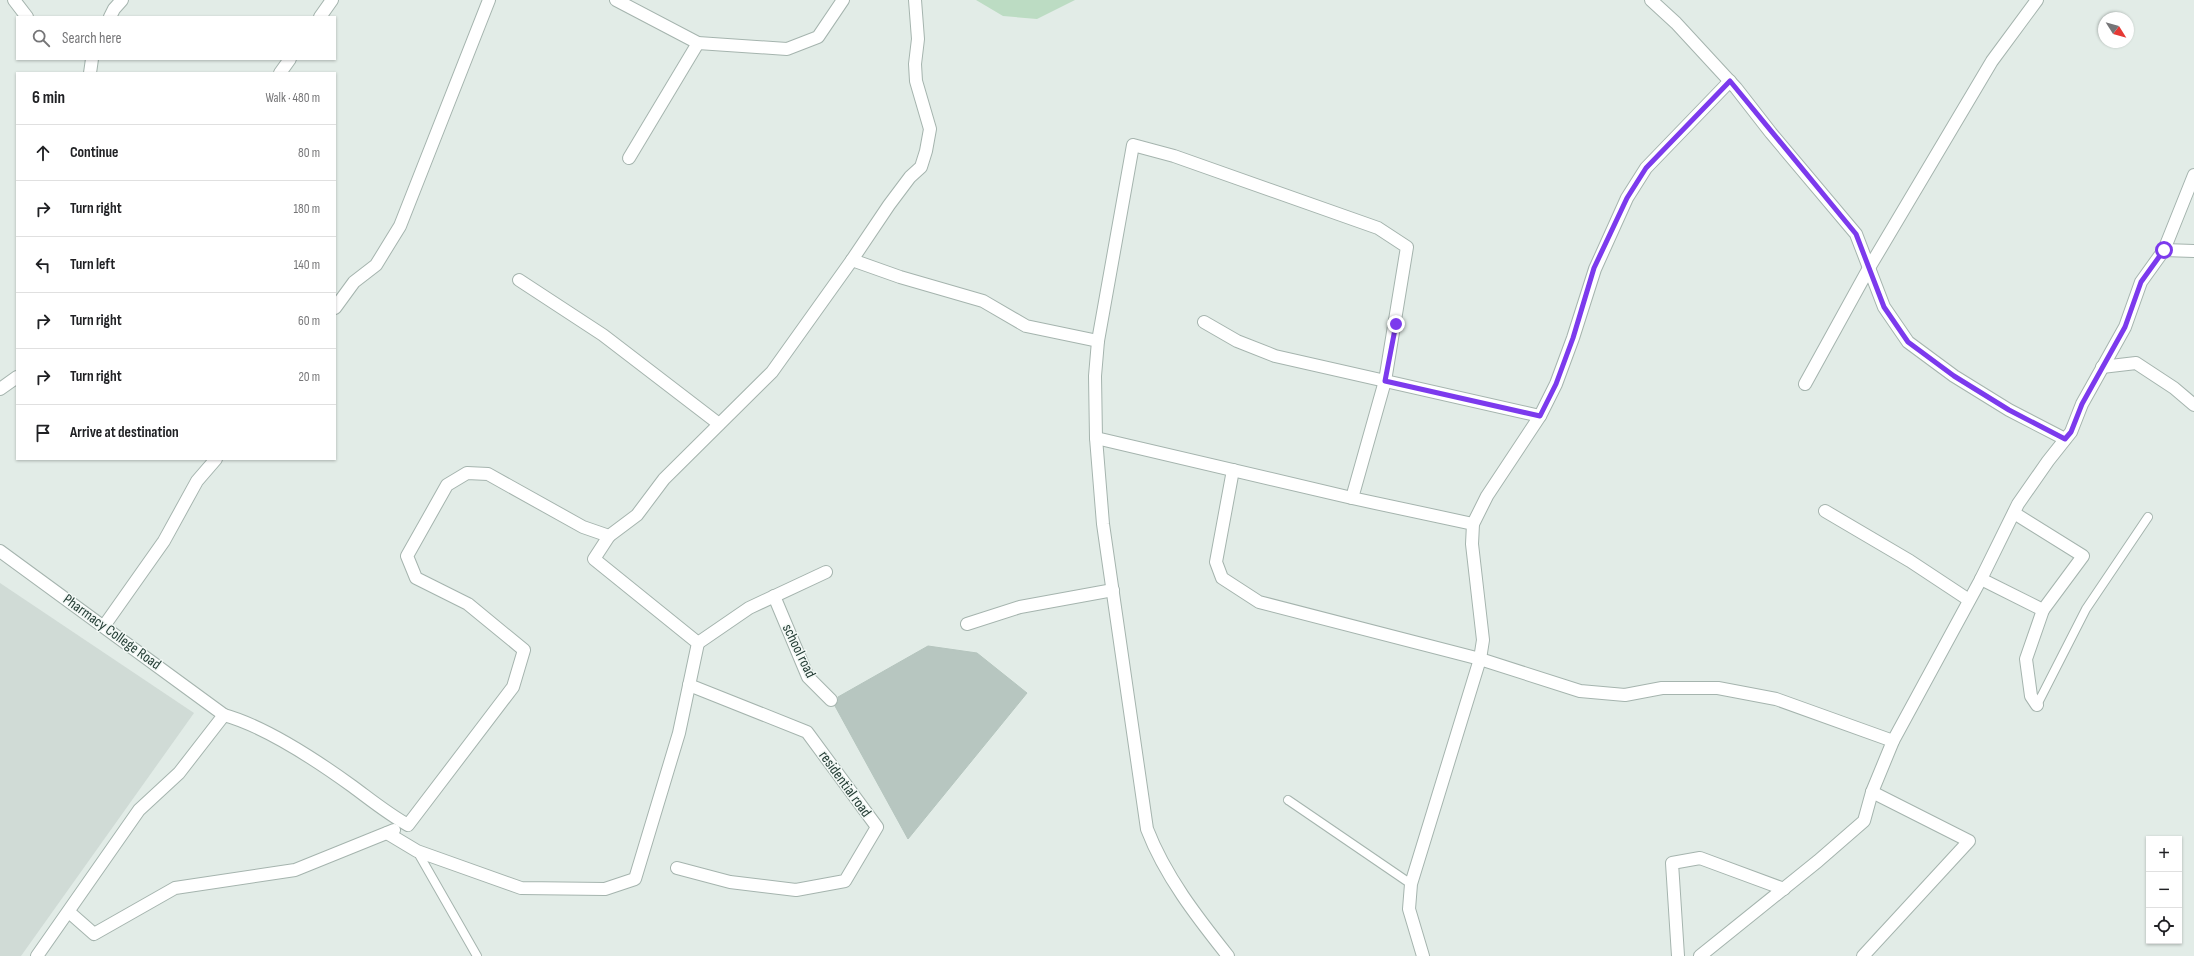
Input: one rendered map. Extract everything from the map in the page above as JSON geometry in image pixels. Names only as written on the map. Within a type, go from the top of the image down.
[{"type":"street","points":[[14,0],[26,16]]},
{"type":"street","points":[[110,16],[114,9],[122,0]]},
{"type":"street","points":[[321,16],[332,0]]},
{"type":"street","points":[[336,307],[354,282],[376,265],[400,226],[489,0]]},
{"type":"street","points":[[616,0],[698,43],[786,48],[818,37],[843,0]]},
{"type":"street","points":[[698,643],[594,559],[609,536],[637,515],[664,479],[772,372],[852,260],[889,205],[910,177],[921,167],[930,129],[916,81],[915,64],[918,39],[915,0]]},
{"type":"street","points":[[1651,0],[1676,23],[1730,81],[1856,234],[1884,307],[1908,342],[1954,376],[2009,410],[2065,439]]},
{"type":"street","points":[[1805,384],[1869,268],[1992,61],[2037,0]]},
{"type":"street","points":[[629,158],[698,43]]},
{"type":"street","points":[[90,72],[92,60]]},
{"type":"street","points":[[281,72],[289,60]]},
{"type":"street","points":[[1423,956],[1409,909],[1411,884],[1480,659],[1483,640],[1472,544],[1473,524],[1487,496],[1540,416],[1556,384],[1573,338],[1594,268],[1627,198],[1646,168],[1730,81]]},
{"type":"street","points":[[1228,956],[1193,910],[1158,857],[1147,829],[1103,524],[1096,438],[1095,376],[1098,341],[1133,145],[1174,156],[1378,228],[1407,247],[1385,381],[1352,498]]},
{"type":"street","points":[[1700,956],[1784,889],[1864,821],[1872,792],[1893,741],[1981,579],[2014,513],[2048,461],[2071,432],[2082,404],[2125,327],[2141,282],[2164,250],[2194,175]]},
{"type":"street","points":[[2164,250],[2194,251]]},
{"type":"street","points":[[852,260],[900,277],[982,301],[1026,326],[1098,341]]},
{"type":"street","points":[[519,280],[603,335],[719,424]]},
{"type":"street","points":[[1204,322],[1237,342],[1275,356],[1540,416]]},
{"type":"street","points":[[2102,367],[2136,363],[2174,388],[2194,406]]},
{"type":"street","points":[[0,389],[16,377]]},
{"type":"street","points":[[1096,438],[1352,498],[1473,524]]},
{"type":"street","points":[[104,626],[164,541],[197,481],[215,460]]},
{"type":"street","points":[[1233,470],[1216,562],[1222,578],[1258,602],[1480,659],[1580,691],[1625,695],[1662,688],[1718,688],[1776,699],[1893,741]]},
{"type":"street","points":[[69,912],[94,934],[175,888],[295,870],[408,825],[513,687],[524,650],[468,604],[416,578],[407,556],[448,485],[466,473],[488,474],[583,527],[609,536]]},
{"type":"street","points":[[1825,511],[1910,561],[1969,600]]},
{"type":"street","points":[[2014,513],[2083,556],[2043,610],[2026,659],[2031,696],[2037,705]]},
{"type":"street","name":"Pharmacy College Road","points":[[0,551],[224,715]]},
{"type":"street","points":[[387,833],[417,851],[521,888],[605,889],[635,879],[679,732],[698,643],[749,608],[826,572]]},
{"type":"street","points":[[1981,579],[2043,610]]},
{"type":"street","points":[[967,624],[1020,607],[1113,590]]},
{"type":"street","name":"school road","points":[[774,596],[808,677],[831,700]]},
{"type":"street","name":"residential road","points":[[677,868],[730,882],[796,890],[845,881],[877,827],[807,732],[689,685]]},
{"type":"street","points":[[37,956],[139,810],[179,773],[224,715],[246,721],[277,738],[351,785],[393,817],[408,825]]},
{"type":"street","points":[[1863,956],[1969,841],[1872,792]]},
{"type":"street","points":[[1678,956],[1672,863],[1700,858],[1784,889]]},
{"type":"lane","points":[[2037,705],[2086,609],[2148,517]]},
{"type":"lane","points":[[1288,800],[1411,884]]},
{"type":"lane","points":[[417,851],[476,956]]},
{"type":"shaded area","points":[[0,583],[194,713],[21,956],[0,956]]},
{"type":"green space","points":[[976,0],[1075,0],[1037,19],[1003,16]]},
{"type":"building","points":[[928,646],[977,653],[1027,693],[908,839],[835,706],[838,702],[838,697]]},
{"type":"route","points":[[1396,324],[1385,381],[1540,416],[1556,384],[1573,338],[1594,268],[1627,198],[1646,168],[1730,81],[1771,133],[1856,234],[1884,307],[1908,342],[1954,376],[2009,410],[2065,439],[2071,432],[2082,404],[2125,327],[2141,282],[2164,250]]}]
